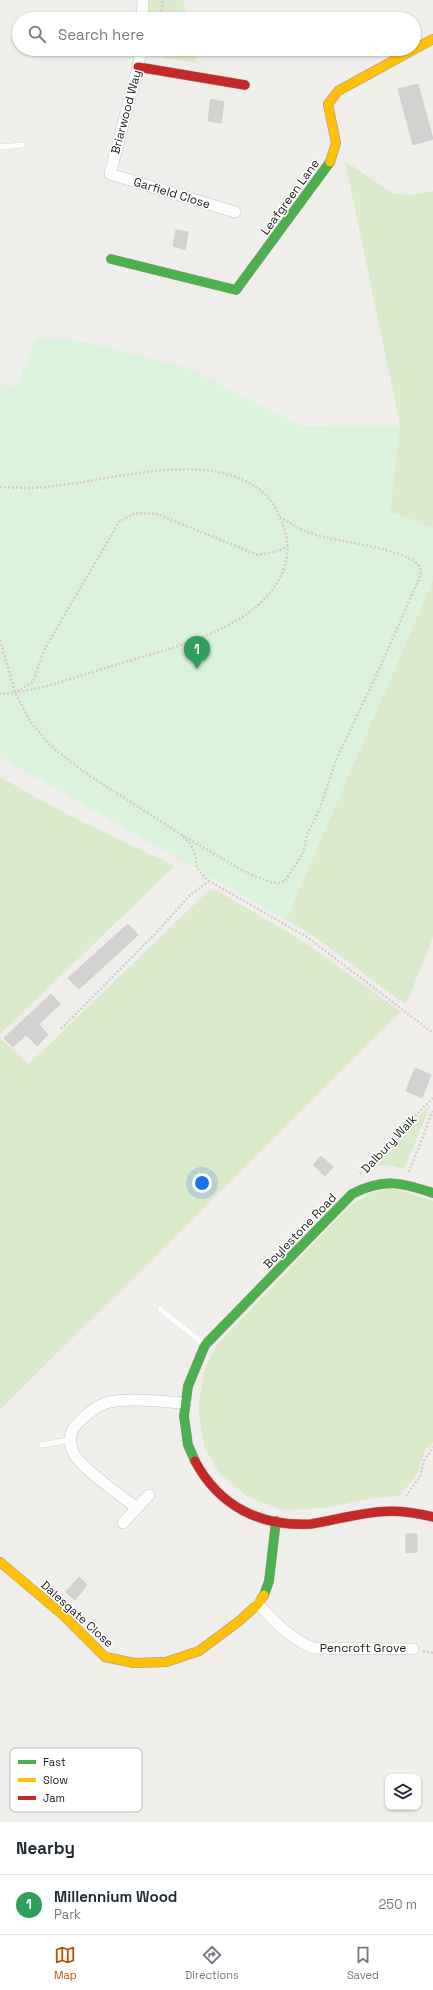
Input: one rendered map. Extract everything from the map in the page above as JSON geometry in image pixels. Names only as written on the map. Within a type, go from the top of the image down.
[{"type":"street","points":[[142,12],[143,0]]},
{"type":"street","name":"Leafgreen Lane","points":[[421,46],[433,39]]},
{"type":"street","name":"Briarwood Way","points":[[110,174],[138,67],[139,56]]},
{"type":"street","name":"Leafgreen Lane","points":[[110,259],[236,290],[329,164],[336,143],[328,104],[338,92],[403,56]]},
{"type":"street","points":[[138,67],[245,85]]},
{"type":"street","name":"Garfield Close","points":[[110,174],[234,212]]},
{"type":"street","name":"Boylestone Road","points":[[433,1193],[394,1181],[381,1182],[365,1187],[352,1194],[205,1345],[196,1360],[189,1382],[186,1403],[187,1443],[208,1482],[216,1491],[233,1504],[257,1516],[276,1521],[309,1524],[380,1509],[417,1512],[433,1517]]},
{"type":"street","points":[[137,1508],[88,1468],[73,1453],[70,1434],[74,1426],[87,1414],[106,1403],[140,1401],[186,1403]]},
{"type":"street","points":[[123,1523],[150,1495]]},
{"type":"street","name":"Dalesgate Close","points":[[0,1562],[64,1616],[105,1657],[134,1664],[166,1662],[199,1651],[238,1622],[258,1604],[265,1593],[269,1580],[276,1521]]},
{"type":"street","name":"Pencroft Grove","points":[[258,1604],[269,1616],[301,1644],[313,1648],[413,1649]]},
{"type":"lane","points":[[0,147],[22,145]]},
{"type":"lane","points":[[160,1309],[205,1345]]},
{"type":"lane","points":[[41,1445],[70,1440]]},
{"type":"path","points":[[161,12],[163,0]]},
{"type":"path","points":[[0,487],[53,487],[184,469],[213,470],[238,478],[261,489],[278,512],[288,540],[287,562],[278,583],[264,600],[237,620],[178,645],[38,689],[0,694]]},
{"type":"path","points":[[15,692],[33,682],[44,650],[119,522],[135,513],[157,514],[258,555],[279,552],[288,545]]},
{"type":"path","points":[[0,640],[15,692],[30,721],[50,745],[64,758],[182,835],[247,873],[270,882],[278,883],[284,881],[303,853],[306,835],[320,808],[336,760],[382,663],[421,574],[418,566],[410,559],[376,547],[316,535],[297,528],[280,517]]},
{"type":"path","points":[[182,835],[192,847],[198,870],[209,881],[307,937],[433,1032]]},
{"type":"path","points":[[61,1029],[155,934],[190,895],[209,881]]},
{"type":"path","name":"Dalbury Walk","points":[[352,1194],[362,1170],[433,1098]]},
{"type":"path","points":[[407,1184],[408,1173],[433,1111]]},
{"type":"path","points":[[402,1510],[404,1500],[420,1477],[424,1461],[433,1447]]},
{"type":"green space","points":[[149,0],[183,0],[186,12],[148,12]]},
{"type":"green space","points":[[161,56],[196,56],[197,63],[164,58]]},
{"type":"green space","points":[[345,161],[394,194],[413,195],[433,191],[433,528],[390,512],[400,425]]},
{"type":"green space","points":[[36,338],[87,342],[187,368],[302,426],[400,425],[390,512],[433,528],[433,580],[286,920],[0,757],[0,381],[15,389]]},
{"type":"green space","points":[[433,580],[433,937],[406,1005],[312,935],[286,920]]},
{"type":"green space","points":[[0,777],[68,815],[175,866],[0,1034]]},
{"type":"green space","points":[[209,890],[218,891],[306,943],[401,1012],[0,1410],[0,1038],[29,1064]]},
{"type":"green space","points":[[431,1104],[404,1169],[387,1165],[370,1166]]},
{"type":"green space","points":[[393,1188],[433,1201],[433,1442],[425,1450],[417,1474],[400,1496],[368,1499],[327,1508],[283,1510],[248,1497],[218,1472],[204,1446],[198,1408],[205,1368],[216,1346],[348,1207],[373,1192]]},
{"type":"building","points":[[418,84],[433,139],[413,145],[398,89]]},
{"type":"building","points":[[211,99],[224,102],[221,123],[208,121]]},
{"type":"building","points":[[176,230],[188,232],[185,250],[173,246]]},
{"type":"building","points":[[128,924],[138,935],[79,989],[68,978]]},
{"type":"building","points":[[51,994],[60,1004],[39,1024],[48,1035],[37,1046],[26,1035],[13,1047],[4,1038]]},
{"type":"building","points":[[415,1068],[431,1075],[422,1098],[406,1091]]},
{"type":"building","points":[[321,1156],[333,1167],[325,1176],[313,1165]]},
{"type":"building","points":[[406,1534],[417,1534],[417,1552],[406,1553]]},
{"type":"building","points":[[79,1577],[87,1585],[75,1600],[66,1592]]},
{"type":"traffic: fast","points":[[111,259],[236,290],[330,162]]},
{"type":"traffic: fast","points":[[195,1461],[188,1445],[184,1416],[188,1386],[205,1345],[352,1194],[363,1189],[392,1183],[411,1186],[433,1193]]},
{"type":"traffic: fast","points":[[264,1595],[269,1581],[276,1521]]},
{"type":"traffic: slow","points":[[421,46],[433,39]]},
{"type":"traffic: slow","points":[[330,162],[336,143],[328,104],[338,91],[402,56]]},
{"type":"traffic: slow","points":[[0,1562],[64,1616],[105,1657],[134,1663],[166,1662],[199,1651],[238,1622],[258,1604],[264,1595]]},
{"type":"traffic: jam","points":[[138,67],[245,85]]},
{"type":"traffic: jam","points":[[195,1461],[205,1477],[229,1502],[258,1517],[275,1522],[311,1524],[385,1511],[400,1511],[433,1517]]},
{"type":"place","name":"Millennium Wood","points":[[197,669]]}]
